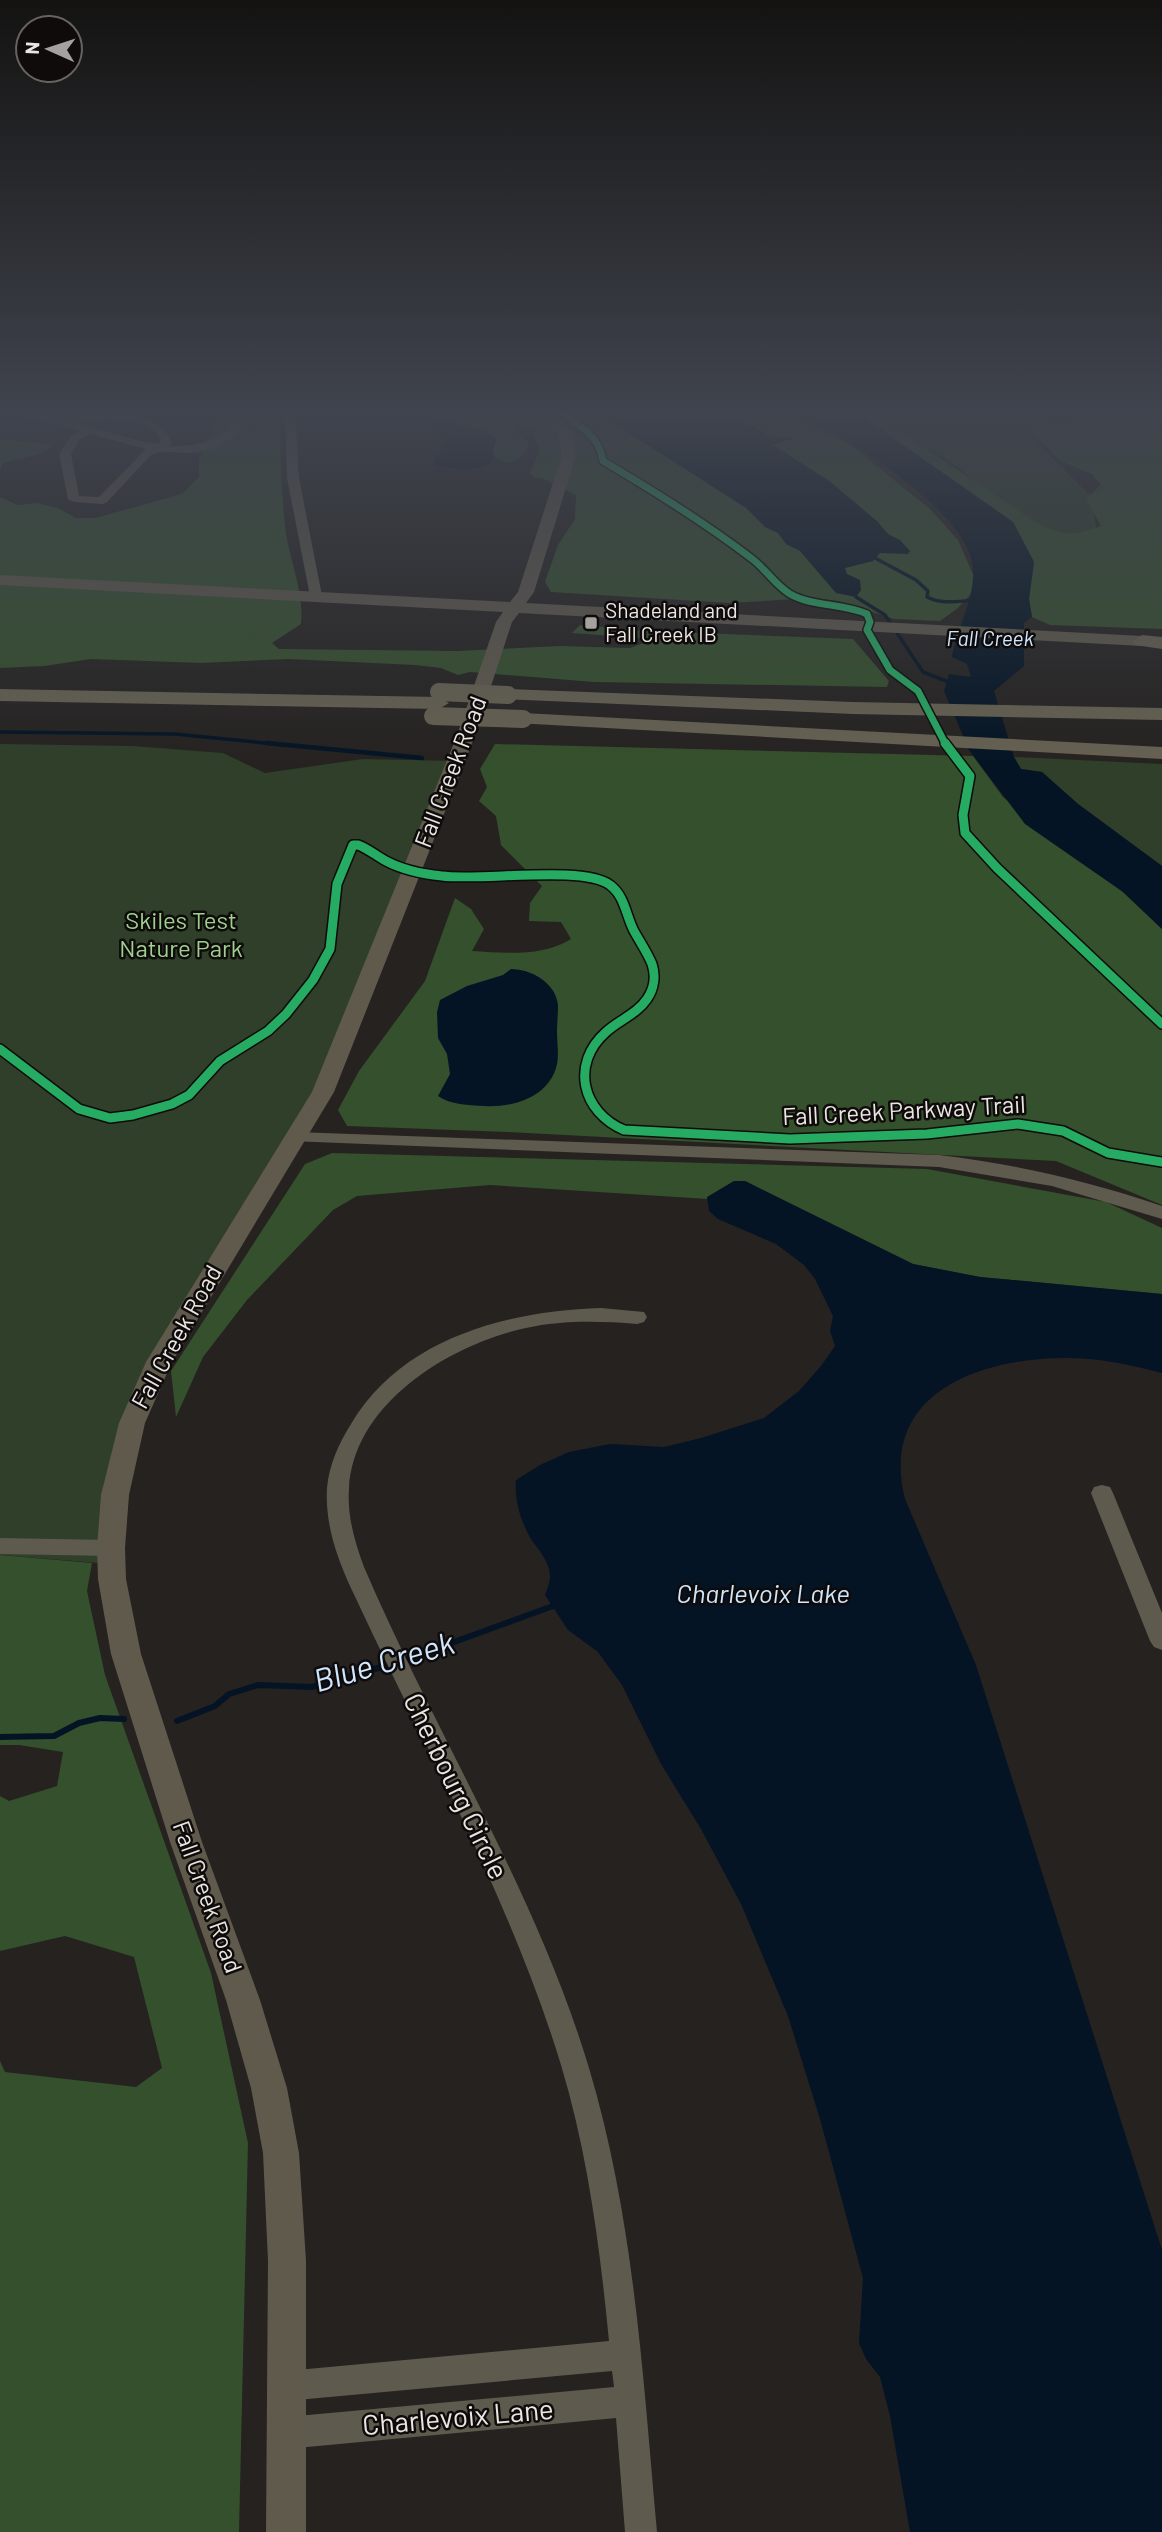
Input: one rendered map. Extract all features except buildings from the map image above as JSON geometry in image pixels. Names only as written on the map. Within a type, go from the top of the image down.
[{"type":"highway","points":[[1142,641],[1162,642]]},
{"type":"highway","points":[[0,682],[437,704],[778,733],[863,732],[1017,738],[1056,733],[1162,753]]},
{"type":"highway","points":[[0,695],[437,704],[508,695],[853,708],[1162,714]]},
{"type":"highway","points":[[526,713],[1113,743],[1162,736]]},
{"type":"main road","name":"Fall Creek Road","points":[[286,2532],[285,2190],[269,2088],[243,2000],[186,1842],[126,1654],[115,1604],[111,1548],[118,1475],[142,1395],[212,1271],[323,1092],[456,761],[505,622],[526,592],[546,528]]},
{"type":"main road","points":[[0,580],[1142,641]]},
{"type":"street","points":[[302,528],[316,596]]},
{"type":"street","points":[[296,1137],[939,1161],[1054,1179],[1162,1213]]},
{"type":"street","name":"Cherbourg Circle","points":[[628,2377],[625,2327],[613,2236],[600,2169],[566,2040],[513,1902],[407,1686],[346,1552],[339,1524],[338,1488],[344,1461],[367,1415],[391,1387],[443,1350],[482,1333],[549,1317],[593,1314],[637,1317]]},
{"type":"street","points":[[1102,1493],[1162,1641]]},
{"type":"street","points":[[0,1546],[111,1548]]},
{"type":"street","points":[[628,2377],[641,2532]]},
{"type":"street","name":"Charlevoix Lane","points":[[286,2386],[628,2377]]},
{"type":"street","name":"Charlevoix Lane","points":[[286,2433],[628,2377]]},
{"type":"green space","points":[[0,528],[285,528],[299,590],[301,624],[272,643],[279,649],[457,651],[560,646],[630,648],[654,639],[572,633],[580,625],[647,631],[853,639],[889,681],[887,687],[594,682],[470,672],[458,675],[441,668],[415,665],[289,659],[201,663],[91,659],[44,666],[0,668]]},
{"type":"green space","points":[[569,528],[947,528],[958,540],[978,586],[958,608],[940,621],[894,619],[838,601],[813,598],[729,603],[551,592],[545,582],[558,545]]},
{"type":"green space","points":[[1016,528],[1049,528],[1074,533],[1094,528],[1162,528],[1162,629],[1050,625],[1032,617],[1029,599],[1034,562]]},
{"type":"green space","points":[[1031,528],[1096,528],[1099,545],[1054,547]]},
{"type":"green space","name":"Skiles Test Nature Park","points":[[0,744],[133,746],[223,753],[265,773],[363,759],[456,761],[296,1137],[128,1435],[111,1564],[0,1555]]},
{"type":"green space","points":[[495,744],[973,756],[1003,797],[1123,892],[1162,929],[1162,1205],[1056,1161],[347,1126],[338,1110],[359,1071],[425,981],[455,898],[471,909],[484,929],[472,951],[536,951],[560,945],[571,939],[561,922],[529,921],[530,903],[542,886],[501,845],[496,816],[479,801],[487,787],[480,769]]},
{"type":"green space","points":[[1014,757],[1162,764],[1162,866],[1078,804],[1042,772],[1021,769]]},
{"type":"green space","points":[[332,1153],[927,1169],[1106,1202],[1162,1228],[1162,1294],[980,1277],[913,1264],[745,1181],[734,1181],[708,1199],[490,1185],[357,1196],[333,1210],[247,1300],[203,1357],[176,1417],[171,1371],[305,1164]]},
{"type":"green space","points":[[0,1555],[92,1563],[87,1591],[105,1675],[211,1973],[248,2143],[239,2532],[0,2532],[0,2061],[5,2072],[136,2087],[162,2068],[134,1957],[65,1936],[0,1951],[0,1796],[9,1801],[57,1786],[63,1752],[0,1745]]},
{"type":"water","points":[[768,528],[883,528],[910,551],[908,554],[880,553],[873,561],[845,568],[847,574],[860,580],[861,590],[856,597],[836,593],[800,551],[786,544],[778,533]]},
{"type":"water","name":"Fall Creek","points":[[953,528],[1016,528],[1034,562],[1029,599],[1032,617],[1024,623],[1024,666],[994,691],[1014,757],[1021,769],[1042,772],[1078,804],[1162,866],[1162,929],[1123,892],[1025,824],[969,750],[944,691],[949,674],[971,677],[967,664],[952,657],[973,580],[973,569],[966,546]]},
{"type":"water","points":[[511,969],[541,979],[553,990],[556,997],[558,1057],[553,1075],[547,1085],[529,1098],[507,1105],[466,1105],[443,1099],[438,1096],[450,1074],[447,1054],[438,1038],[437,1012],[440,1000],[467,986],[503,975]]},
{"type":"water","name":"Charlevoix Lake","points":[[734,1181],[745,1181],[913,1264],[980,1277],[1162,1294],[1162,1373],[1108,1361],[1054,1358],[1018,1362],[984,1370],[952,1383],[927,1402],[909,1428],[901,1460],[905,1499],[976,1665],[1162,2250],[1162,2532],[910,2532],[890,2416],[880,2377],[866,2359],[859,2343],[863,2278],[820,2119],[788,2016],[741,1904],[701,1829],[661,1764],[622,1685],[598,1652],[568,1630],[545,1595],[550,1578],[549,1567],[521,1518],[516,1480],[569,1452],[610,1444],[664,1447],[764,1418],[799,1391],[835,1346],[830,1331],[833,1316],[815,1279],[804,1265],[776,1244],[718,1219],[709,1211],[707,1197]]},
{"type":"waterway","points":[[875,558],[916,580],[928,591],[927,597],[945,602],[975,600]]},
{"type":"waterway","points":[[856,597],[885,615],[923,672],[951,683]]},
{"type":"waterway","points":[[0,732],[175,734],[285,745]]},
{"type":"waterway","points":[[267,743],[422,758]]},
{"type":"waterway","name":"Blue Creek","points":[[402,1661],[553,1606]]},
{"type":"waterway","name":"Blue Creek","points":[[177,1721],[215,1706],[229,1694],[258,1685],[312,1687],[392,1664]]},
{"type":"waterway","name":"Blue Creek","points":[[0,1737],[54,1736],[79,1723],[100,1718],[124,1719]]},
{"type":"cycle path","points":[[710,528],[754,560],[787,592],[802,600],[856,609],[867,614],[870,622],[867,630],[890,670],[918,691],[949,751],[970,776],[963,815],[965,833],[997,868],[1162,1024]]},
{"type":"cycle path","name":"Fall Creek Parkway Trail","points":[[0,1049],[79,1109],[110,1118],[133,1115],[172,1104],[189,1095],[220,1061],[268,1031],[286,1014],[313,980],[330,949],[337,884],[353,845],[358,845],[393,864],[431,875],[481,879],[582,875],[604,881],[615,890],[649,958],[654,980],[645,1003],[613,1026],[592,1049],[584,1069],[584,1079],[585,1090],[596,1110],[608,1122],[624,1130],[790,1139],[927,1134],[1018,1124],[1063,1131],[1108,1153],[1162,1162]]},
{"type":"place","name":"Shadeland and Fall Creek IB","points":[[591,623]]}]
